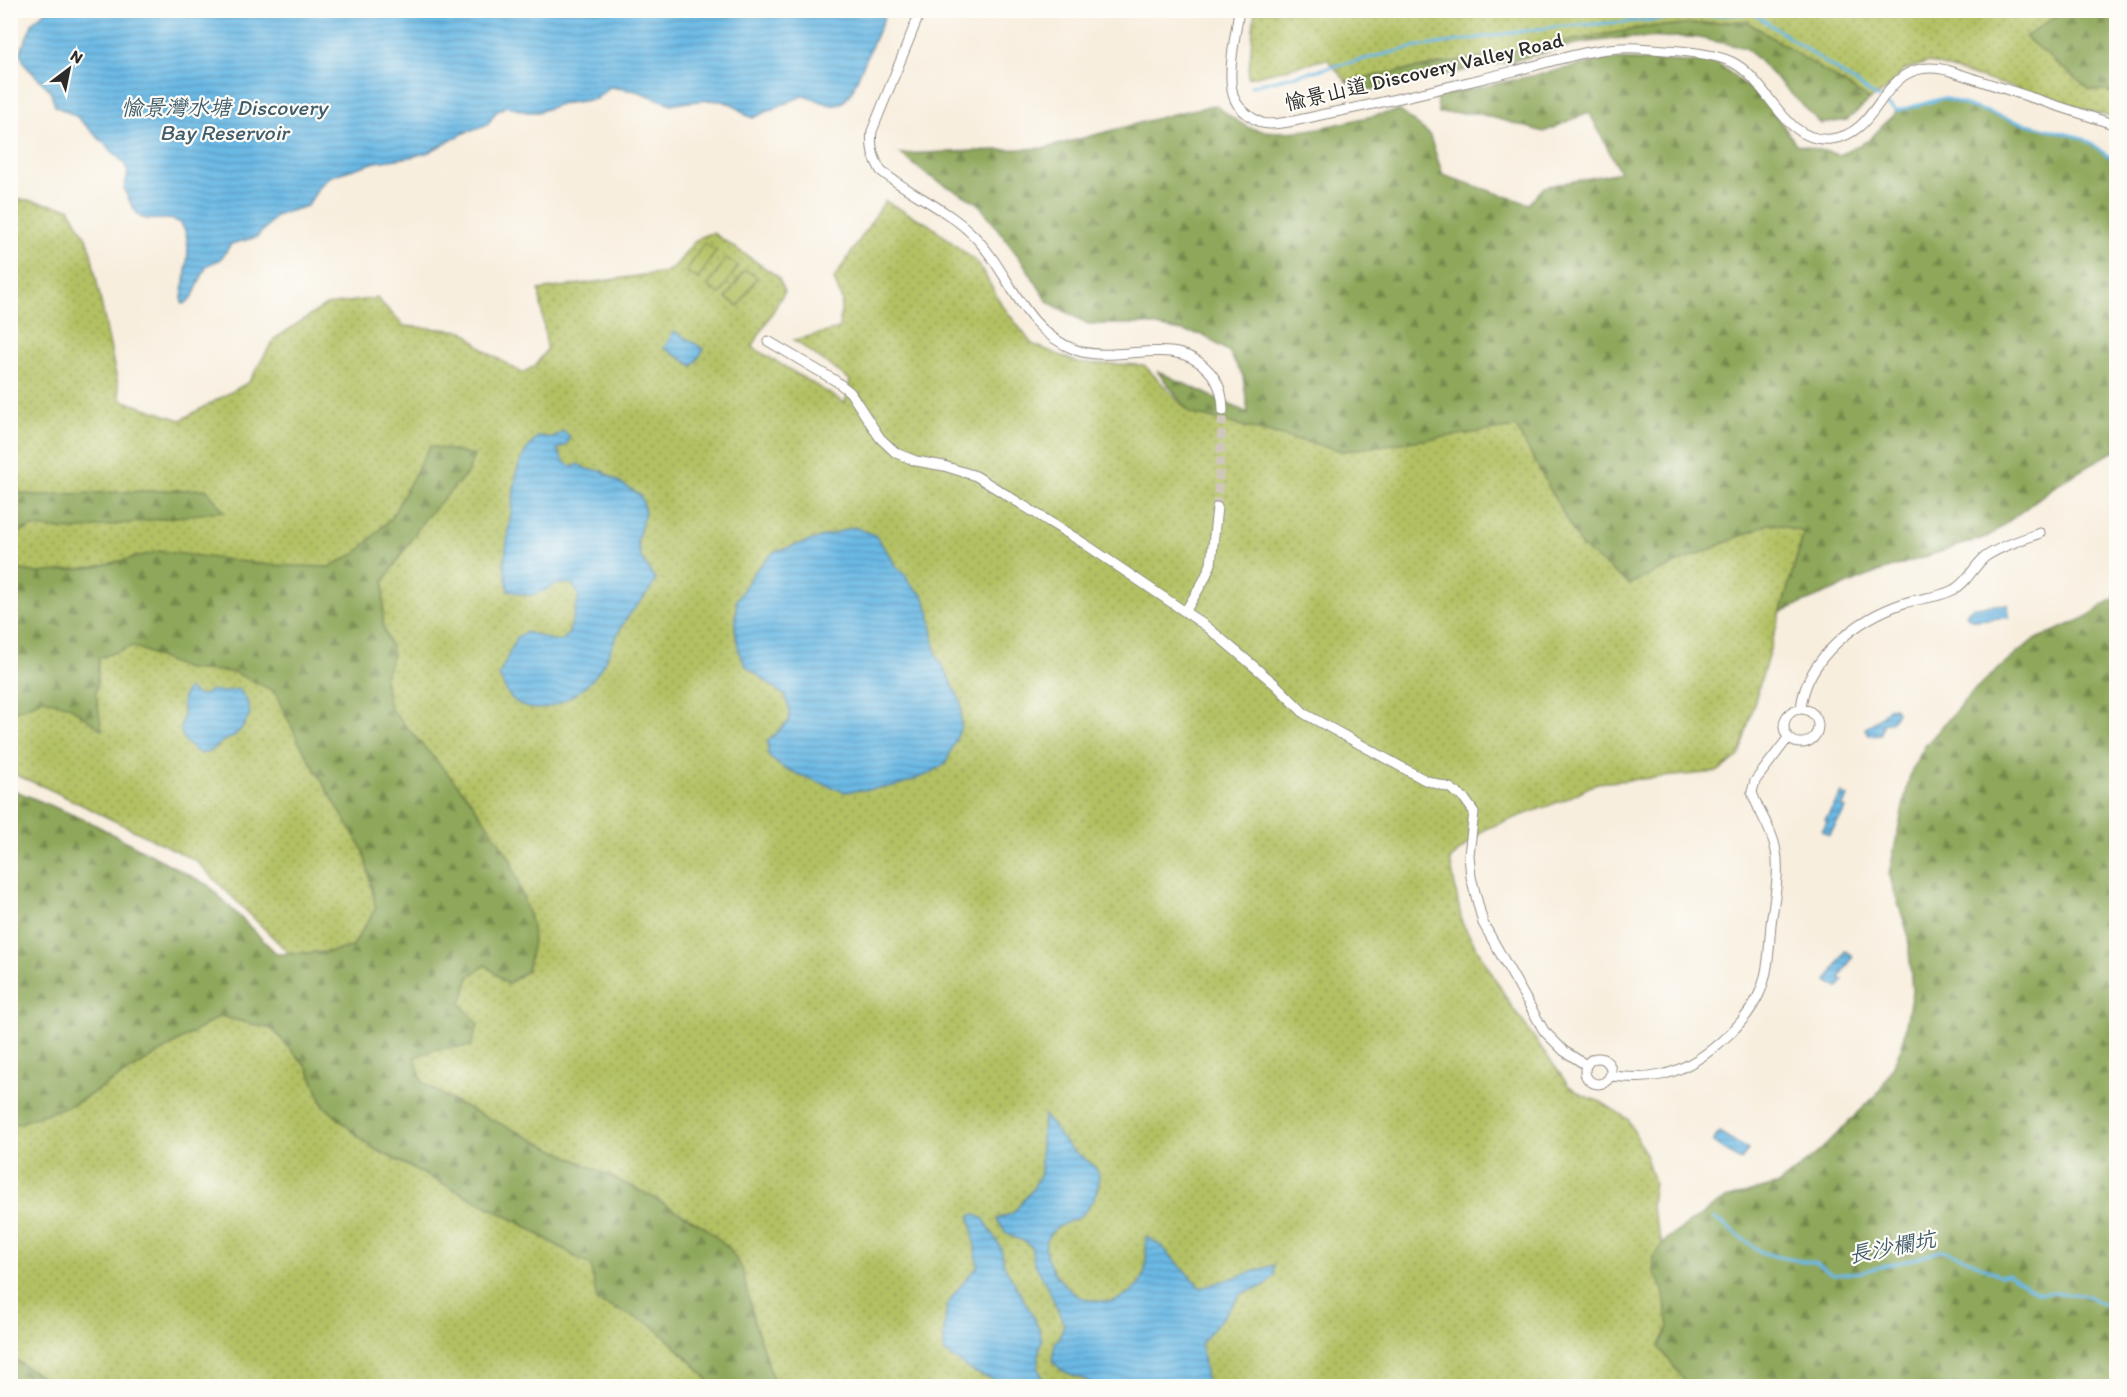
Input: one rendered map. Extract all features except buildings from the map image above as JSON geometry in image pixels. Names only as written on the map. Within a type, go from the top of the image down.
[{"type":"street","points":[[921,10],[872,131],[870,145],[881,171],[959,222],[972,234],[996,262],[1023,309],[1037,324],[1058,340],[1077,350],[1091,352],[1170,352],[1190,356],[1201,363],[1214,377],[1221,394],[1223,411]]},
{"type":"street","name":"愉景山道 Discovery Valley Road","points":[[1239,10],[1232,69],[1235,101],[1249,115],[1263,123],[1360,108],[1593,50],[1636,48],[1710,55],[1730,61],[1745,71],[1793,126],[1811,137],[1831,139],[1845,136],[1857,129],[1896,80],[1910,71],[1922,68],[1934,68],[2116,125]]},
{"type":"street","points":[[768,341],[836,381],[850,392],[880,438],[896,453],[916,461],[944,466],[975,476],[1085,544],[1206,626],[1243,656],[1305,714],[1385,759],[1425,780],[1450,788],[1464,798],[1474,812],[1469,855],[1471,877],[1483,923],[1544,1031],[1564,1051],[1586,1065]]},
{"type":"street","points":[[1185,612],[1211,564],[1217,507]]},
{"type":"street","points":[[1801,709],[1805,685],[1832,648],[1851,630],[1873,615],[1906,602],[1939,596],[1954,590],[1984,558],[1998,549],[2040,533]]},
{"type":"street","points":[[1801,709],[1810,712],[1818,724],[1816,734],[1808,742],[1797,743],[1788,738],[1784,722],[1790,712],[1801,709]]},
{"type":"street","points":[[1610,1076],[1643,1078],[1662,1075],[1694,1061],[1721,1044],[1744,1018],[1760,992],[1767,967],[1776,851],[1752,792],[1755,782],[1788,738]]},
{"type":"street","points":[[1592,1058],[1606,1060],[1611,1067],[1610,1076],[1601,1084],[1592,1083],[1585,1073],[1586,1065],[1592,1058]]},
{"type":"green space","points":[[2064,10],[2026,37],[2090,90],[2116,92],[2116,119],[1929,62],[1904,70],[1885,91],[1870,100],[1745,21],[1646,27],[1346,81],[1327,59],[1248,78],[1255,11]]},
{"type":"green space","points":[[2064,11],[2116,11],[2116,92],[2090,90],[2025,37]]},
{"type":"green space","points":[[1746,21],[1870,100],[1847,120],[1821,124],[1746,48],[1694,37],[1621,38],[1576,44],[1513,61],[1361,92],[1346,81],[1646,27]]},
{"type":"green space","points":[[1608,59],[1718,63],[1768,104],[1796,144],[1840,155],[1869,140],[1897,111],[1944,98],[2015,121],[2083,138],[2108,156],[2116,157],[2116,453],[2114,451],[2059,483],[1989,536],[1878,572],[1781,612],[1804,532],[1771,523],[1629,584],[1581,546],[1516,427],[1343,451],[1190,413],[1157,371],[1248,413],[1243,376],[1229,352],[1203,335],[1146,324],[1088,324],[1048,302],[1024,264],[978,203],[927,175],[901,154],[1046,148],[1215,105],[1250,128],[1272,132],[1309,130],[1400,111],[1429,134],[1443,175],[1529,204],[1544,187],[1620,172],[1589,112],[1544,132],[1477,113],[1439,113],[1436,97]]},
{"type":"green space","points":[[10,197],[69,208],[89,243],[121,400],[181,420],[249,382],[274,339],[326,305],[377,298],[404,326],[464,331],[485,351],[522,373],[535,366],[547,349],[539,290],[666,272],[673,268],[698,239],[713,233],[777,276],[785,291],[752,347],[845,403],[850,380],[794,340],[839,329],[842,300],[834,279],[885,201],[928,224],[978,263],[1002,305],[1032,344],[1079,363],[1144,365],[1190,413],[1343,451],[1516,426],[1581,546],[1629,584],[1771,523],[1804,532],[1739,756],[1717,772],[1597,783],[1564,800],[1485,829],[1450,860],[1462,923],[1510,1004],[1568,1085],[1628,1119],[1645,1154],[1654,1182],[1651,1205],[1703,1386],[757,1386],[437,1115],[327,991],[195,860],[47,788],[11,773]]},
{"type":"green space","points":[[704,243],[716,251],[698,279],[686,272]]},
{"type":"green space","points":[[726,258],[738,266],[720,294],[708,286]]},
{"type":"green space","points":[[745,270],[757,277],[739,306],[726,298]]},
{"type":"green space","points":[[430,446],[474,455],[468,472],[424,520],[384,581],[383,626],[393,654],[384,678],[390,708],[470,799],[510,858],[532,925],[533,942],[527,971],[507,984],[486,965],[469,977],[461,1004],[478,1024],[471,1046],[437,1049],[415,1057],[422,1082],[449,1099],[649,1195],[705,1227],[729,1248],[742,1268],[754,1321],[775,1386],[713,1386],[693,1363],[651,1324],[597,1301],[591,1266],[520,1223],[371,1147],[323,1105],[308,1068],[272,1029],[220,1016],[76,1103],[11,1126],[11,789],[90,822],[208,885],[277,954],[327,952],[352,947],[376,908],[364,852],[300,744],[274,691],[233,672],[186,669],[133,646],[99,658],[96,694],[102,730],[69,706],[44,699],[11,713],[11,568],[38,573],[95,567],[160,551],[270,565],[329,567],[358,552],[391,518]]},
{"type":"green space","points":[[206,489],[224,511],[73,530],[31,527],[11,537],[11,492],[36,495]]},
{"type":"green space","points":[[2116,597],[2116,1386],[1688,1386],[1659,1347],[1669,1327],[1663,1290],[1654,1272],[1653,1257],[1668,1238],[1725,1199],[1779,1184],[1820,1151],[1881,1090],[1902,1046],[1912,992],[1908,934],[1889,874],[1910,774],[1925,746],[1974,690],[2032,641],[2085,618]]},
{"type":"green space","points":[[220,1016],[272,1029],[308,1068],[323,1105],[371,1147],[520,1223],[592,1266],[597,1301],[651,1324],[693,1363],[713,1386],[56,1386],[11,1357],[10,1126],[76,1103]]},
{"type":"green space","points":[[10,1357],[56,1386],[11,1386]]},
{"type":"water","name":"愉景灣水塘 Discovery Bay Reservoir","points":[[46,11],[887,11],[852,91],[840,104],[828,104],[802,96],[753,118],[734,105],[722,101],[708,100],[672,104],[636,91],[610,87],[596,99],[560,104],[538,112],[527,112],[506,106],[496,112],[487,125],[466,132],[429,152],[376,162],[331,176],[320,186],[307,206],[277,215],[257,237],[231,244],[220,260],[207,265],[192,298],[184,304],[182,298],[188,254],[186,232],[174,220],[149,219],[138,215],[124,189],[128,172],[124,163],[76,116],[55,106],[50,90],[26,66],[20,53],[33,22]]},
{"type":"water","points":[[674,331],[704,349],[693,366],[664,348]]},
{"type":"water","points":[[564,431],[570,437],[567,444],[557,450],[565,463],[573,467],[579,464],[586,469],[602,471],[641,496],[645,512],[637,542],[642,559],[656,580],[623,624],[605,661],[591,681],[556,705],[535,709],[516,702],[506,690],[499,675],[517,637],[527,632],[555,641],[563,640],[569,633],[579,596],[573,585],[566,584],[556,585],[532,595],[508,590],[504,564],[517,470],[525,452],[538,436],[553,438]]},
{"type":"water","points":[[854,527],[875,535],[895,566],[923,595],[929,611],[936,653],[961,702],[961,727],[946,763],[929,774],[896,786],[845,792],[782,767],[768,756],[768,741],[789,721],[789,708],[785,696],[746,666],[739,652],[735,629],[737,599],[755,571],[774,552]]},
{"type":"water","points":[[2008,604],[2009,617],[1974,620],[1966,614],[1973,607]]},
{"type":"water","points":[[188,688],[202,696],[211,690],[222,692],[239,689],[247,700],[250,714],[243,727],[233,737],[223,741],[214,749],[201,754],[193,749],[186,743],[181,730],[183,699]]},
{"type":"water","points":[[1894,707],[1897,712],[1892,721],[1883,724],[1881,734],[1869,735],[1865,729],[1881,717],[1888,708]]},
{"type":"water","points":[[1842,793],[1848,797],[1842,807],[1846,809],[1829,835],[1822,831],[1827,822],[1825,820]]},
{"type":"water","points":[[1845,951],[1853,956],[1840,978],[1843,980],[1838,988],[1827,981]]},
{"type":"water","points":[[1044,1115],[1069,1147],[1093,1165],[1099,1179],[1097,1190],[1089,1206],[1077,1218],[1056,1228],[1047,1239],[1047,1258],[1053,1270],[1073,1293],[1091,1300],[1107,1302],[1133,1291],[1143,1278],[1145,1270],[1146,1236],[1161,1246],[1201,1288],[1274,1265],[1274,1276],[1265,1286],[1242,1293],[1201,1344],[1207,1386],[1100,1386],[1063,1371],[1052,1361],[1055,1343],[1064,1324],[1034,1262],[1031,1246],[1005,1232],[997,1219],[1013,1213],[1032,1190],[1041,1173]]},
{"type":"water","points":[[1719,1132],[1748,1150],[1741,1161],[1713,1142]]},
{"type":"water","points":[[975,1214],[984,1219],[1001,1248],[1004,1265],[1039,1330],[1042,1341],[1038,1354],[1038,1366],[1043,1381],[1040,1386],[1009,1386],[974,1372],[944,1352],[948,1304],[978,1266],[970,1216]]},
{"type":"waterway","points":[[1251,86],[1411,48],[1552,27],[1753,13],[1897,111],[1944,98],[2015,121],[2083,138],[2108,156],[2116,157]]},
{"type":"waterway","name":"長沙欄坑","points":[[1714,1218],[1761,1252],[1815,1263],[1834,1275],[1861,1272],[1946,1251],[1999,1275],[2008,1274],[2038,1293],[2067,1293],[2088,1296],[2102,1304],[2116,1303]]},
{"type":"tunnel","points":[[1217,507],[1223,411]]}]
